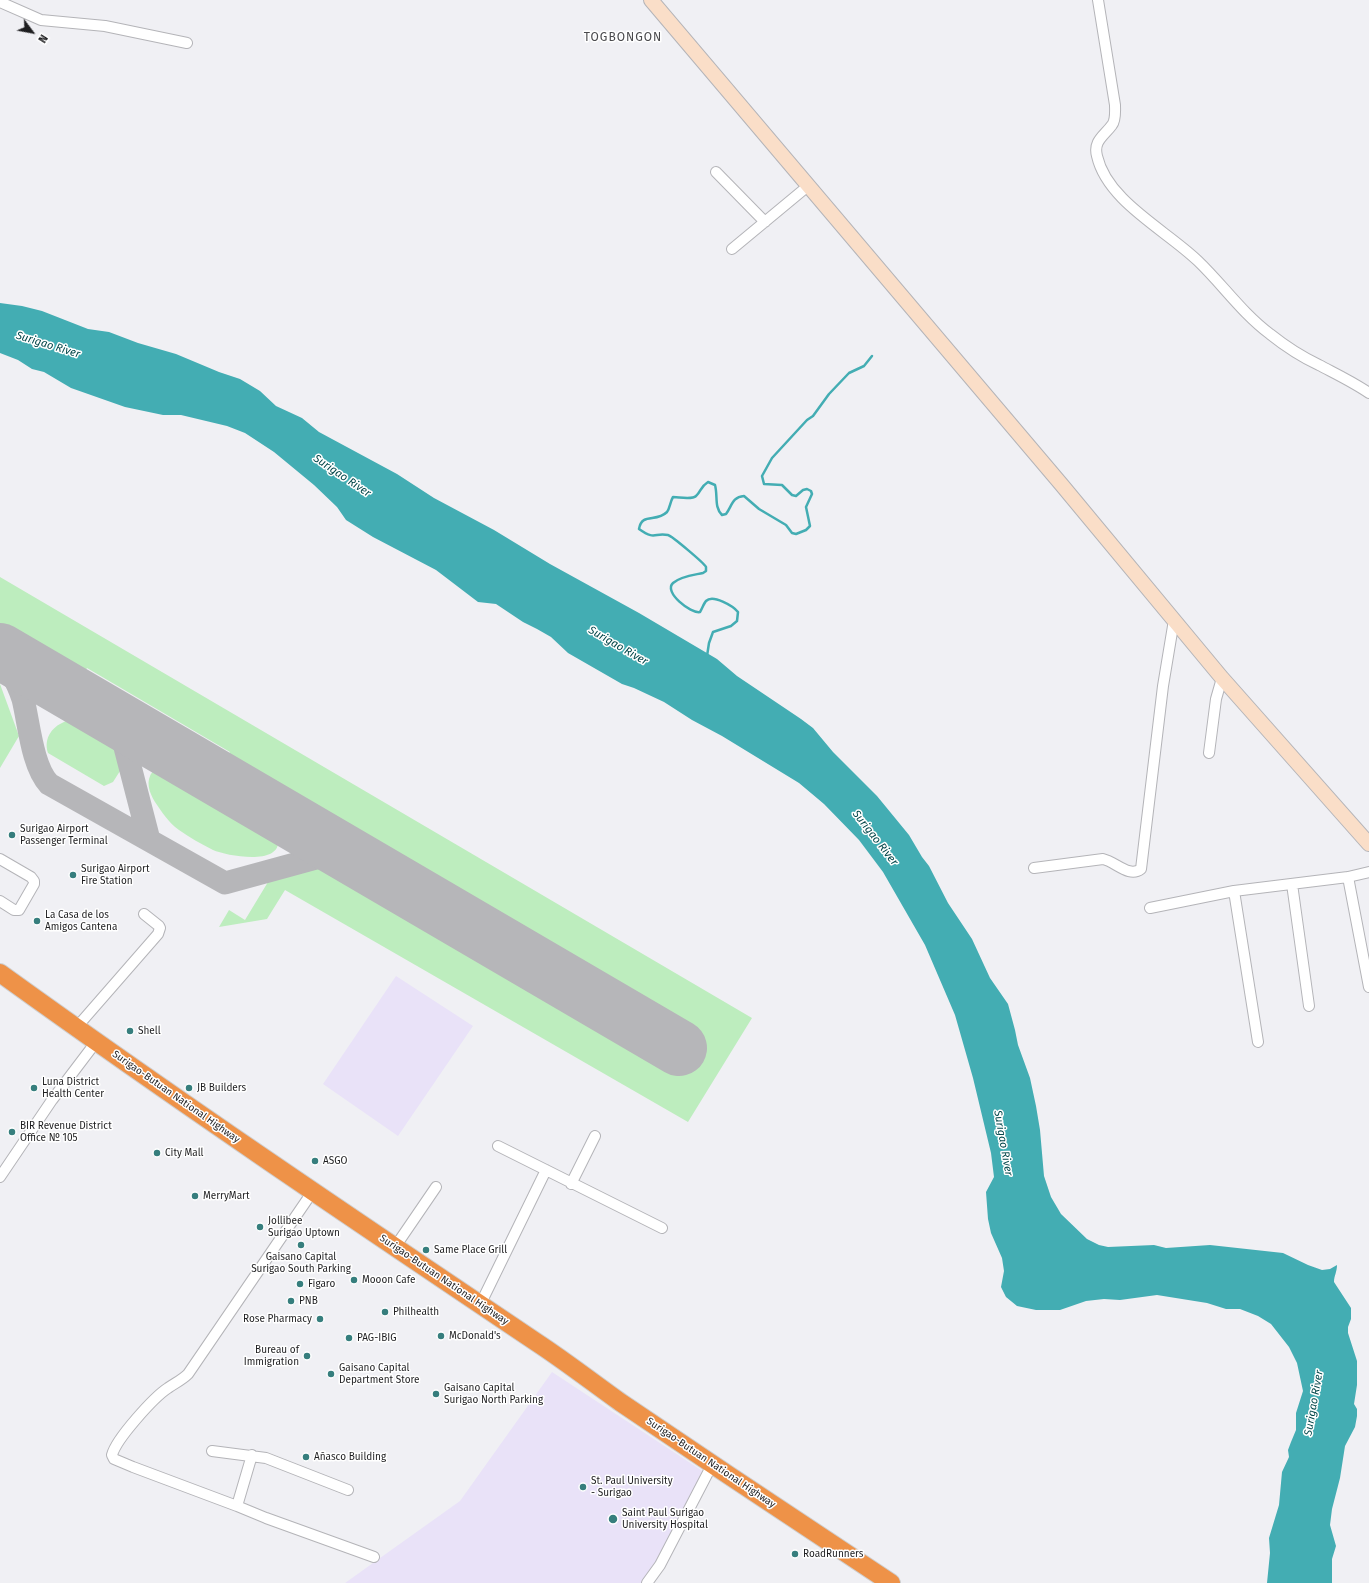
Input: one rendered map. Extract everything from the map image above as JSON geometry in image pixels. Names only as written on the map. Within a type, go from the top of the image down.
[{"type":"highway","name":"Surigao-Butuan National Highway","points":[[0,973],[96,1042],[480,1305],[535,1341],[618,1400],[891,1583]]},
{"type":"street","points":[[651,0],[1056,478],[1222,678],[1369,844]]},
{"type":"street","points":[[1098,0],[1115,105],[1114,121],[1099,138],[1096,149],[1103,174],[1108,182],[1140,214],[1198,261],[1225,290],[1239,308],[1270,334],[1304,357],[1343,377],[1369,393]]},
{"type":"street","points":[[0,2],[41,20],[105,26],[187,43]]},
{"type":"street","points":[[716,172],[765,222]]},
{"type":"street","points":[[732,249],[808,186]]},
{"type":"street","points":[[1034,868],[1103,859],[1114,862],[1129,872],[1137,872],[1141,869],[1143,863],[1163,686],[1174,620]]},
{"type":"street","points":[[1209,753],[1216,699],[1222,678]]},
{"type":"street","points":[[0,859],[34,881],[27,898],[19,910],[14,910],[1,905]]},
{"type":"street","points":[[1150,908],[1234,892],[1348,878],[1369,872]]},
{"type":"street","points":[[1348,878],[1369,987]]},
{"type":"street","points":[[1292,884],[1310,1006]]},
{"type":"street","points":[[1234,892],[1258,1042]]},
{"type":"street","points":[[76,1028],[158,934],[160,928],[159,926],[144,914]]},
{"type":"street","points":[[0,1176],[4,1163],[96,1042]]},
{"type":"street","points":[[571,1184],[595,1136]]},
{"type":"street","points":[[498,1146],[571,1184],[662,1228]]},
{"type":"street","points":[[480,1305],[546,1170]]},
{"type":"street","points":[[395,1247],[436,1187]]},
{"type":"street","points":[[313,1191],[188,1374],[159,1395],[127,1430],[112,1452],[112,1455],[114,1459],[128,1465],[266,1518],[374,1557]]},
{"type":"street","points":[[212,1451],[266,1458],[348,1490]]},
{"type":"street","points":[[237,1506],[252,1455]]},
{"type":"street","points":[[647,1583],[660,1565],[713,1463]]},
{"type":"shaded area","points":[[396,976],[473,1026],[398,1136],[323,1084]]},
{"type":"shaded area","name":"St. Paul University - Surigao","points":[[552,1372],[704,1472],[652,1574],[643,1583],[345,1583],[460,1501]]},
{"type":"green space","points":[[0,577],[752,1018],[688,1122],[285,890],[267,919],[219,927],[229,910],[245,920],[268,882],[328,866],[668,1066],[691,1028],[227,757],[230,752],[87,668],[82,676],[0,628]]},
{"type":"green space","points":[[0,684],[19,736],[0,768]]},
{"type":"green space","points":[[67,721],[114,748],[120,771],[113,782],[104,786],[48,753],[47,742],[50,733],[57,726]]},
{"type":"green space","points":[[153,771],[201,800],[205,795],[275,836],[278,840],[277,848],[271,853],[262,856],[252,857],[229,855],[213,850],[191,838],[172,824],[155,802],[149,786],[149,779]]},
{"type":"water","name":"Surigao River","points":[[0,303],[42,311],[88,329],[109,332],[138,343],[176,354],[240,379],[260,391],[276,406],[302,418],[319,432],[397,474],[434,498],[494,530],[550,564],[639,613],[717,659],[737,676],[813,728],[833,752],[877,796],[909,835],[929,866],[948,903],[972,939],[990,978],[1008,1004],[1018,1045],[1030,1078],[1036,1106],[1040,1130],[1044,1176],[1051,1197],[1061,1214],[1087,1239],[1099,1245],[1108,1247],[1154,1245],[1166,1248],[1210,1245],[1283,1253],[1322,1270],[1330,1269],[1337,1265],[1334,1282],[1351,1308],[1351,1319],[1348,1327],[1348,1333],[1357,1361],[1357,1385],[1354,1404],[1357,1409],[1357,1416],[1355,1427],[1345,1446],[1340,1478],[1332,1509],[1330,1525],[1336,1546],[1332,1559],[1332,1583],[1267,1583],[1270,1553],[1269,1538],[1279,1505],[1282,1472],[1289,1457],[1288,1450],[1296,1430],[1296,1413],[1303,1391],[1297,1363],[1289,1347],[1271,1324],[1258,1316],[1240,1309],[1226,1309],[1207,1303],[1157,1295],[1120,1300],[1104,1299],[1086,1301],[1060,1310],[1036,1310],[1017,1306],[1006,1297],[1001,1287],[1004,1271],[1002,1258],[991,1233],[988,1219],[986,1192],[994,1177],[991,1153],[973,1078],[955,1015],[925,945],[883,872],[859,840],[824,804],[799,783],[722,736],[692,720],[664,702],[622,684],[568,653],[551,637],[523,622],[496,604],[478,602],[436,570],[373,537],[346,520],[337,507],[314,485],[274,452],[245,433],[227,426],[181,415],[163,415],[125,407],[71,388],[44,372],[32,369],[18,360],[0,353]]},
{"type":"waterway","points":[[707,656],[709,643],[713,632],[731,626],[737,621],[738,612],[728,604],[713,599],[706,601],[700,612],[691,610],[679,602],[672,592],[671,587],[673,583],[684,577],[703,573],[706,571],[706,567],[671,536],[663,534],[649,535],[639,529],[641,524],[646,519],[658,517],[667,512],[673,497],[694,497],[708,482],[715,485],[717,505],[722,515],[726,514],[737,498],[744,496],[759,509],[786,525],[792,533],[796,534],[806,530],[810,526],[806,507],[812,494],[811,491],[807,489],[803,490],[796,496],[792,495],[782,485],[764,484],[762,476],[772,458],[807,420],[813,416],[829,394],[849,373],[864,366],[872,356]]},
{"type":"taxiway","points":[[0,655],[7,665],[21,693],[35,756],[43,776],[49,784],[225,883],[342,851]]},
{"type":"taxiway","points":[[118,720],[149,840]]},
{"type":"runway","points":[[0,651],[679,1048]]},
{"type":"place","name":"Surigao Airport Passenger Terminal","points":[[12,835]]},
{"type":"place","name":"Surigao Airport Fire Station","points":[[73,875]]},
{"type":"place","name":"La Casa de los Amigos Cantena","points":[[37,921]]},
{"type":"place","name":"Shell","points":[[130,1031]]},
{"type":"place","name":"Luna District Health Center","points":[[34,1088]]},
{"type":"place","name":"JB Builders","points":[[189,1088]]},
{"type":"place","name":"BIR Revenue District Office № 105","points":[[12,1132]]},
{"type":"place","name":"City Mall","points":[[157,1153]]},
{"type":"place","name":"ASGO","points":[[315,1161]]},
{"type":"place","name":"MerryMart","points":[[195,1196]]},
{"type":"place","name":"Jollibee Surigao Uptown","points":[[260,1227]]},
{"type":"place","name":"Gaisano Capital Surigao South Parking","points":[[301,1245]]},
{"type":"place","name":"Same Place Grill","points":[[426,1250]]},
{"type":"place","name":"Mooon Cafe","points":[[354,1280]]},
{"type":"place","name":"Figaro","points":[[300,1284]]},
{"type":"place","name":"PNB","points":[[291,1301]]},
{"type":"place","name":"Philhealth","points":[[385,1312]]},
{"type":"place","name":"Rose Pharmacy","points":[[320,1319]]},
{"type":"place","name":"McDonald's","points":[[441,1336]]},
{"type":"place","name":"PAG-IBIG","points":[[349,1338]]},
{"type":"place","name":"Bureau of Immigration","points":[[307,1356]]},
{"type":"place","name":"Gaisano Capital Department Store","points":[[331,1374]]},
{"type":"place","name":"Gaisano Capital Surigao North Parking","points":[[436,1394]]},
{"type":"place","name":"Añasco Building","points":[[306,1457]]},
{"type":"place","name":"St. Paul University - Surigao","points":[[583,1487]]},
{"type":"place","name":"Saint Paul Surigao University Hospital","points":[[613,1519]]},
{"type":"place","name":"RoadRunners","points":[[795,1554]]},
{"type":"district","name":"TOGBONGON","points":[[623,38]]}]
